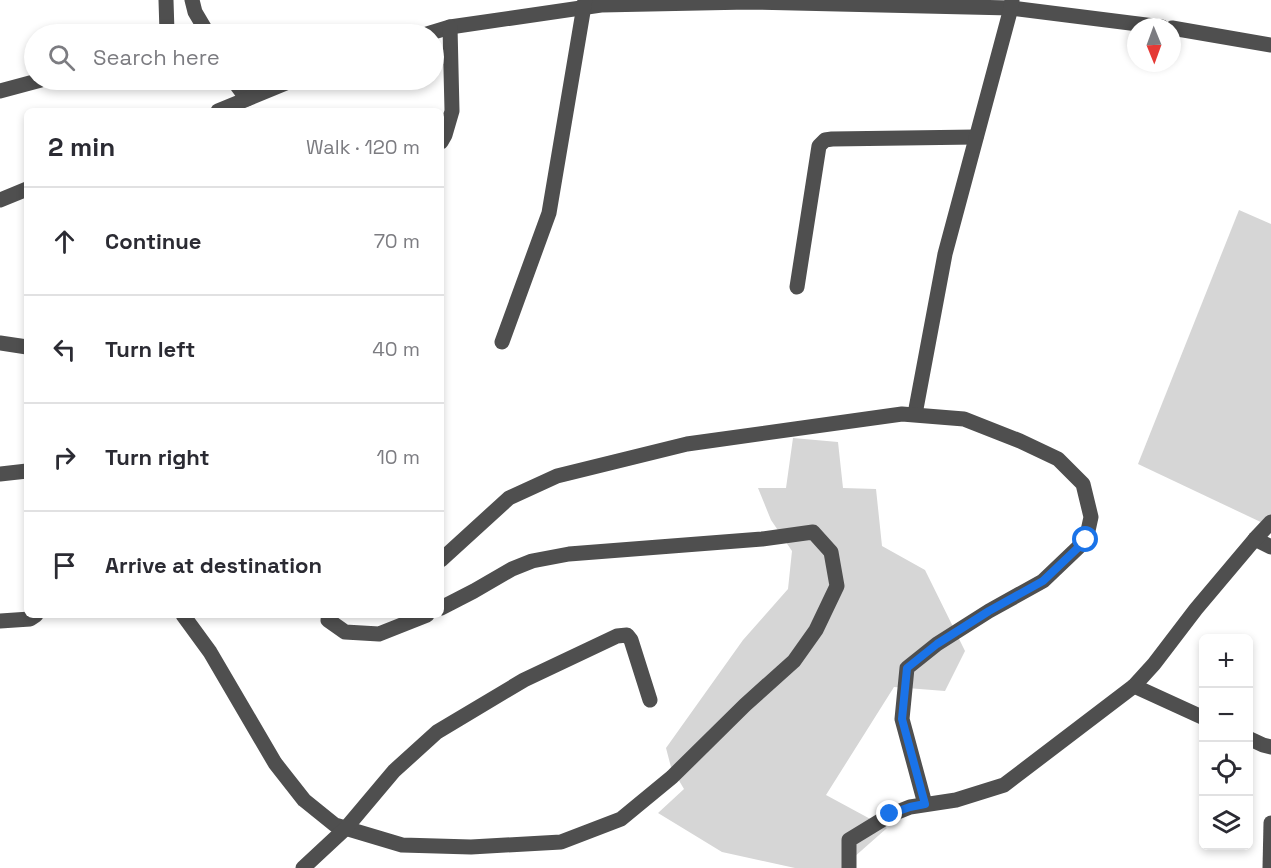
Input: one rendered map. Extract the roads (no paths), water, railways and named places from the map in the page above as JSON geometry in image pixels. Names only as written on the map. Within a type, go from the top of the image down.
[{"type":"street","points":[[166,0],[167,24]]},
{"type":"street","points":[[192,0],[195,12],[202,24]]},
{"type":"street","points":[[444,29],[584,4],[749,2],[1012,4],[1127,22]]},
{"type":"street","points":[[502,342],[549,213],[584,4]]},
{"type":"street","points":[[915,414],[945,254],[1012,4]]},
{"type":"street","points":[[444,137],[452,111],[450,27]]},
{"type":"street","points":[[1181,30],[1271,45]]},
{"type":"street","points":[[0,91],[24,85]]},
{"type":"street","points":[[240,90],[246,99]]},
{"type":"street","points":[[225,108],[268,90]]},
{"type":"street","points":[[797,287],[819,146],[832,139],[976,137]]},
{"type":"street","points":[[0,200],[24,190]]},
{"type":"street","points":[[0,343],[24,347]]},
{"type":"street","points":[[444,557],[509,498],[556,476],[687,444],[915,414],[964,419],[1058,459],[1083,484],[1091,517],[1086,540],[1043,581],[989,611],[937,644],[907,668],[902,719],[925,804]]},
{"type":"street","points":[[0,474],[24,471]]},
{"type":"street","points":[[849,868],[849,840],[890,814],[910,807],[956,800],[1004,784],[1134,686],[1271,522]]},
{"type":"street","points":[[185,618],[210,652],[275,763],[304,800],[335,825],[402,845],[471,847],[561,842],[621,819],[672,777],[745,705],[794,661],[816,630],[837,586],[831,552],[813,532],[762,539],[569,554],[532,561],[512,569],[444,606]]},
{"type":"street","points":[[1255,539],[1271,547]]},
{"type":"street","points":[[0,621],[32,618]]},
{"type":"street","points":[[328,618],[345,632],[379,634],[419,618]]},
{"type":"street","points":[[303,868],[345,828],[394,771],[437,732],[524,680],[617,636],[627,635],[631,640],[650,700]]},
{"type":"street","points":[[1134,686],[1199,715]]},
{"type":"street","points":[[1253,740],[1271,747]]},
{"type":"street","points":[[1270,868],[1271,823]]}]
